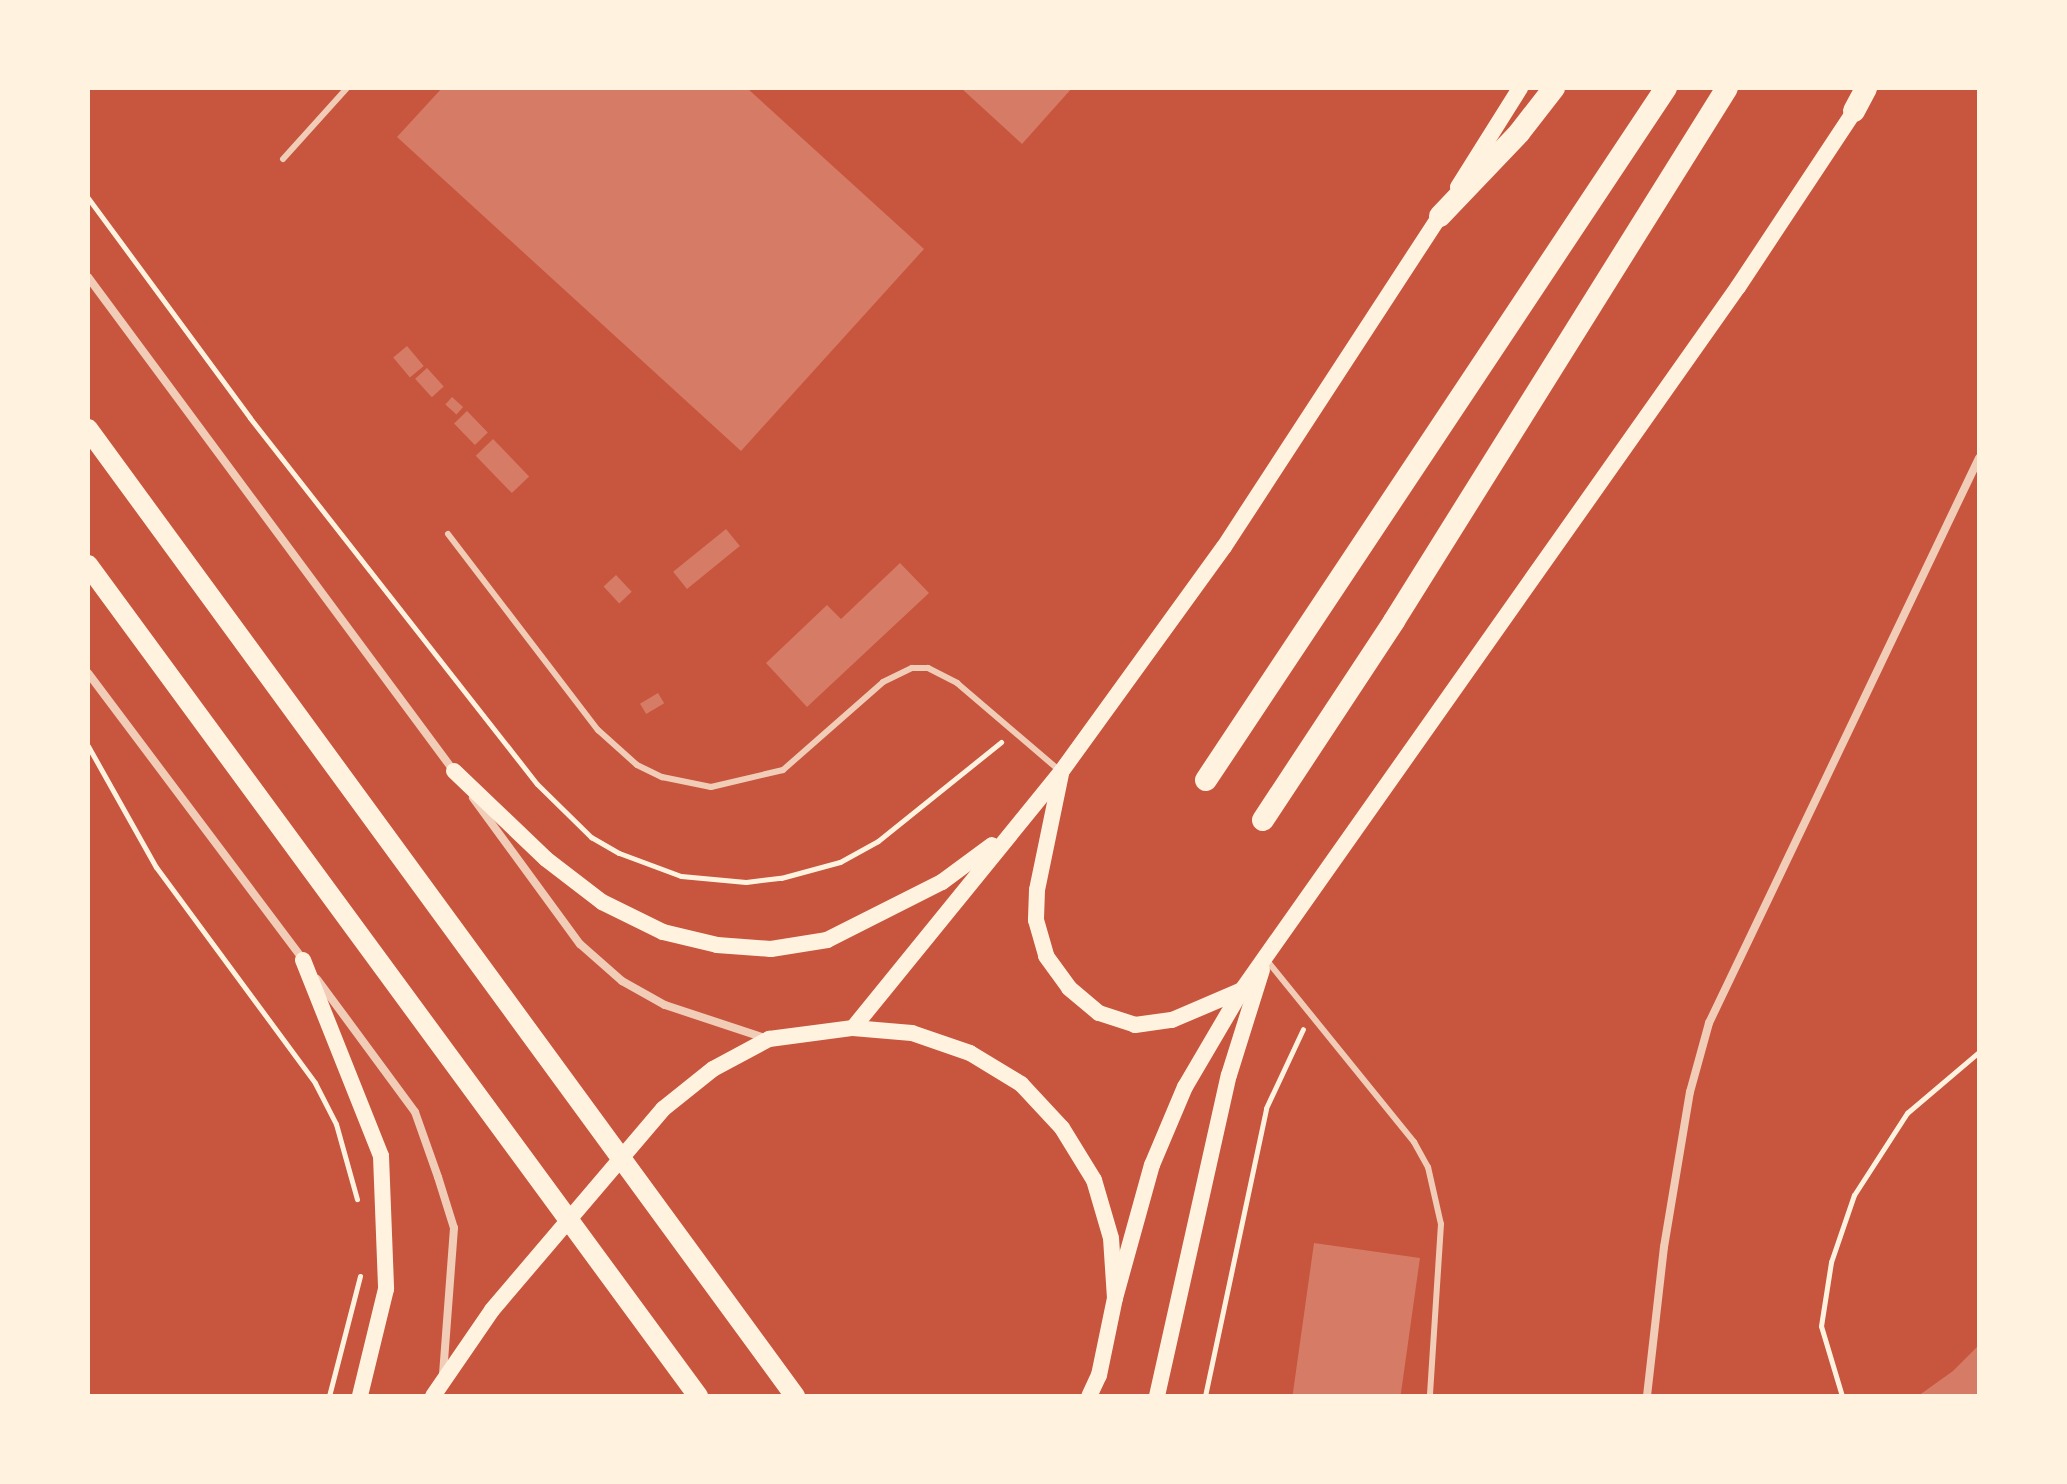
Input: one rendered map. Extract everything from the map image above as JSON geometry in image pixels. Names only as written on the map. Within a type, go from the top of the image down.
[{"type":"highway","points":[[1440,216],[1519,133],[1554,88]]},
{"type":"highway","points":[[1206,780],[1666,88]]},
{"type":"highway","points":[[1263,820],[1402,608],[1727,88]]},
{"type":"highway","points":[[1854,111],[1868,88]]},
{"type":"main road","points":[[853,1028],[1061,772],[1224,547],[1520,88]]},
{"type":"main road","points":[[1089,1396],[1099,1375],[1115,1298],[1152,1165],[1185,1087],[1242,990],[1738,287],[1854,111]]},
{"type":"main road","points":[[88,429],[795,1396]]},
{"type":"main road","points":[[88,565],[698,1396]]},
{"type":"main road","points":[[454,771],[546,859],[602,902],[663,932],[717,945],[771,949],[827,940],[942,882],[1010,832]]},
{"type":"main road","points":[[1061,772],[1037,890],[1036,920],[1046,956],[1069,988],[1099,1013],[1135,1025],[1172,1020],[1242,990]]},
{"type":"main road","points":[[1157,1396],[1225,1090],[1265,958]]},
{"type":"main road","points":[[303,960],[381,1156],[386,1289],[360,1396]]},
{"type":"main road","points":[[433,1396],[442,1379],[620,1154],[663,1109],[713,1069],[769,1039],[853,1028],[927,1038],[970,1053],[1021,1084],[1062,1128],[1094,1180],[1111,1238],[1115,1298]]},
{"type":"street","points":[[88,277],[580,944],[622,981],[665,1005],[769,1039]]},
{"type":"street","points":[[1647,1396],[1664,1247],[1690,1092],[1709,1023],[1979,458]]},
{"type":"street","points":[[88,673],[415,1112],[454,1228],[442,1379]]},
{"type":"lane","points":[[283,159],[347,88]]},
{"type":"lane","points":[[448,534],[598,730],[637,765],[662,777],[711,787],[783,770],[883,682],[912,668],[944,673],[1061,772]]},
{"type":"lane","points":[[1265,958],[1414,1142],[1437,1195],[1441,1224],[1430,1396]]},
{"type":"path","points":[[88,746],[156,867],[326,1101],[360,1210]]},
{"type":"path","points":[[1205,1396],[1266,1108],[1312,1015]]},
{"type":"path","points":[[1842,1396],[1821,1326],[1831,1262],[1854,1195],[1907,1113],[1979,1052]]},
{"type":"path","points":[[329,1396],[361,1268]]},
{"type":"building","points":[[442,88],[747,88],[924,249],[741,451],[397,137]]},
{"type":"building","points":[[961,88],[1072,88],[1022,144]]},
{"type":"building","points":[[407,346],[424,366],[410,377],[393,358]]},
{"type":"building","points":[[427,368],[444,387],[432,397],[415,379]]},
{"type":"building","points":[[452,397],[463,407],[456,414],[445,404]]},
{"type":"building","points":[[467,411],[488,433],[475,445],[454,424]]},
{"type":"building","points":[[493,439],[529,476],[512,493],[476,456]]},
{"type":"building","points":[[726,529],[740,546],[687,589],[673,572]]},
{"type":"building","points":[[900,563],[929,593],[807,707],[766,663],[827,605],[841,619]]},
{"type":"building","points":[[616,575],[632,592],[619,603],[604,587]]},
{"type":"building","points":[[658,693],[664,703],[646,714],[640,704]]},
{"type":"building","points":[[1314,1243],[1420,1258],[1401,1396],[1293,1396]]},
{"type":"building","points":[[1979,1345],[1979,1396],[1918,1396],[1953,1371]]}]
